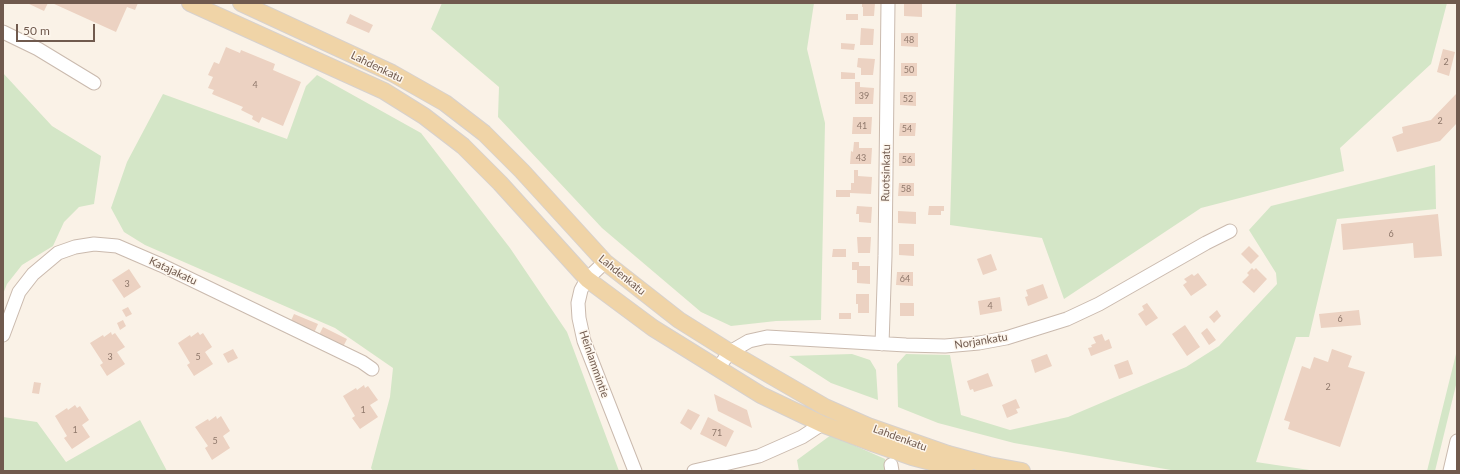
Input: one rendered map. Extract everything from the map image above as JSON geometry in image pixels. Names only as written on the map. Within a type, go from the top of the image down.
[{"type":"main road","name":"Lahdenkatu","points":[[190,3],[370,85],[414,108],[464,146],[500,183],[587,279],[653,328],[761,395],[822,424],[875,444],[948,454],[989,465],[1022,471]]},
{"type":"main road","name":"Lahdenkatu","points":[[242,3],[392,73],[445,103],[484,133],[522,171],[605,262],[679,320],[730,352],[825,407],[868,426],[914,450],[966,471]]},
{"type":"street","name":"Ruotsinkatu","points":[[882,344],[885,256],[888,3]]},
{"type":"street","points":[[3,32],[38,49],[94,83]]},
{"type":"street","name":"Norjankatu","points":[[718,368],[730,352],[749,341],[767,337],[945,346],[979,344],[1035,330],[1067,319],[1099,304],[1206,243],[1230,231]]},
{"type":"street","name":"Katajakatu","points":[[3,335],[19,292],[33,274],[58,254],[75,247],[94,244],[117,246],[161,265],[362,362],[372,369]]},
{"type":"street","name":"Heinlammintie","points":[[605,262],[587,279],[581,290],[578,303],[579,318],[584,341],[635,471]]},
{"type":"street","points":[[694,471],[759,456],[802,437],[822,424]]},
{"type":"street","points":[[1450,471],[1457,441]]},
{"type":"green space","points":[[442,3],[814,3],[807,49],[825,123],[821,320],[776,321],[731,326],[701,312],[602,228],[498,117],[499,87],[431,29]]},
{"type":"green space","points":[[956,3],[1447,3],[1431,64],[1340,148],[1344,171],[1201,208],[1064,299],[1042,238],[950,225]]},
{"type":"green space","points":[[3,73],[52,126],[101,156],[94,204],[79,207],[64,222],[53,246],[22,265],[7,284],[3,294]]},
{"type":"green space","points":[[317,75],[421,133],[510,248],[567,332],[619,471],[373,471],[371,468],[390,397],[393,368],[335,328],[145,245],[124,232],[111,208],[127,162],[163,94],[287,139],[306,86]]},
{"type":"green space","points":[[1435,165],[1436,209],[1337,219],[1309,337],[1296,337],[1256,462],[1316,471],[1171,470],[1014,443],[938,423],[898,407],[897,364],[906,354],[950,355],[961,415],[1010,430],[1068,417],[1186,367],[1219,346],[1277,284],[1276,273],[1249,230],[1271,206]]},
{"type":"green space","points":[[852,354],[870,360],[876,370],[878,400],[831,383],[789,356]]},
{"type":"green space","points":[[1456,354],[1457,381],[1435,471],[1427,471]]},
{"type":"green space","points":[[3,417],[37,422],[66,462],[140,420],[167,471],[3,471]]},
{"type":"green space","points":[[831,435],[885,459],[886,471],[799,471],[797,460]]},
{"type":"building","points":[[27,3],[48,3],[44,11]]},
{"type":"building","points":[[52,3],[138,3],[135,10],[127,7],[116,32]]},
{"type":"building","points":[[862,3],[875,3],[874,16],[863,16]]},
{"type":"building","points":[[904,3],[922,4],[922,17],[904,16]]},
{"type":"building","points":[[350,14],[373,25],[369,33],[346,23]]},
{"type":"building","points":[[846,14],[858,14],[858,20],[846,20]]},
{"type":"building","points":[[861,28],[874,29],[873,45],[860,45]]},
{"type":"building","points":[[901,33],[918,33],[918,47],[901,46]]},
{"type":"building","points":[[841,43],[855,44],[854,50],[841,49]]},
{"type":"building","points":[[226,47],[240,53],[241,50],[275,64],[273,70],[301,82],[283,126],[262,117],[259,123],[252,119],[253,116],[241,110],[243,107],[212,94],[214,90],[208,88],[213,77],[208,75],[214,62],[219,64]]},
{"type":"building","points":[[1443,49],[1455,52],[1449,76],[1437,72]]},
{"type":"building","points":[[858,58],[875,59],[873,75],[861,75],[861,68],[857,67]]},
{"type":"building","points":[[901,63],[917,63],[917,76],[901,76]]},
{"type":"building","points":[[841,72],[855,73],[855,79],[841,79]]},
{"type":"building","points":[[855,82],[860,82],[860,87],[874,88],[873,104],[855,104]]},
{"type":"building","points":[[900,92],[916,92],[916,106],[900,105]]},
{"type":"building","points":[[1457,93],[1457,123],[1440,141],[1397,152],[1392,137],[1403,133],[1402,127],[1431,120]]},
{"type":"building","points":[[853,117],[872,117],[871,134],[852,134]]},
{"type":"building","points":[[900,123],[916,123],[915,136],[899,136]]},
{"type":"building","points":[[854,142],[859,142],[859,148],[872,148],[871,164],[850,164],[851,151],[853,152]]},
{"type":"building","points":[[899,153],[915,153],[915,166],[899,166]]},
{"type":"building","points":[[854,170],[858,170],[858,176],[872,177],[871,194],[850,193],[850,197],[836,197],[836,190],[851,190],[851,183],[854,183]]},
{"type":"building","points":[[899,183],[914,183],[914,196],[898,196]]},
{"type":"building","points":[[857,206],[872,207],[871,223],[859,222],[859,214],[856,214]]},
{"type":"building","points":[[929,206],[944,206],[944,211],[941,211],[941,215],[928,215]]},
{"type":"building","points":[[898,211],[916,212],[916,224],[898,223]]},
{"type":"building","points":[[1438,214],[1442,256],[1414,258],[1413,243],[1343,250],[1341,224]]},
{"type":"building","points":[[857,237],[871,237],[870,253],[858,253]]},
{"type":"building","points":[[899,244],[914,244],[914,256],[899,255]]},
{"type":"building","points":[[1249,246],[1259,256],[1251,264],[1241,254]]},
{"type":"building","points":[[833,249],[846,249],[846,257],[832,257]]},
{"type":"building","points":[[991,254],[997,270],[983,275],[977,259]]},
{"type":"building","points":[[852,262],[859,262],[859,266],[870,266],[870,284],[857,283],[857,270],[852,270]]},
{"type":"building","points":[[1252,268],[1254,270],[1256,268],[1267,279],[1254,293],[1242,282],[1249,275],[1247,273]]},
{"type":"building","points":[[129,269],[141,287],[124,298],[112,280]]},
{"type":"building","points":[[897,272],[913,272],[913,286],[896,285]]},
{"type":"building","points":[[1198,273],[1207,285],[1191,296],[1183,285],[1187,282],[1184,279],[1192,274],[1194,276]]},
{"type":"building","points":[[1043,284],[1048,298],[1028,306],[1025,297],[1028,296],[1026,290]]},
{"type":"building","points":[[856,294],[869,294],[869,313],[858,313]]},
{"type":"building","points":[[1000,297],[1002,311],[980,315],[978,301]]},
{"type":"building","points":[[900,303],[914,303],[914,316],[900,316]]},
{"type":"building","points":[[1147,303],[1158,318],[1146,326],[1138,314],[1144,310],[1142,306]]},
{"type":"building","points":[[128,307],[132,314],[126,317],[122,310]]},
{"type":"building","points":[[1217,310],[1221,316],[1214,323],[1209,317]]},
{"type":"building","points":[[1359,310],[1361,325],[1321,328],[1319,314]]},
{"type":"building","points":[[839,313],[851,313],[851,319],[839,319]]},
{"type":"building","points":[[294,314],[318,324],[314,333],[290,323]]},
{"type":"building","points":[[123,320],[126,326],[120,330],[117,323]]},
{"type":"building","points":[[1185,325],[1200,347],[1187,356],[1172,334]]},
{"type":"building","points":[[323,327],[347,339],[343,347],[319,335]]},
{"type":"building","points":[[1207,328],[1216,340],[1209,345],[1201,333]]},
{"type":"building","points":[[111,332],[112,335],[115,333],[125,347],[117,352],[125,364],[107,376],[100,365],[103,363],[90,343]]},
{"type":"building","points":[[198,332],[200,335],[203,333],[212,347],[205,352],[213,364],[194,376],[187,365],[190,363],[178,343],[190,335],[191,337]]},
{"type":"building","points":[[1102,334],[1105,341],[1109,339],[1112,348],[1091,356],[1088,348],[1092,347],[1091,345],[1096,343],[1093,337]]},
{"type":"building","points":[[233,349],[238,358],[228,363],[223,354]]},
{"type":"building","points":[[1332,349],[1352,356],[1348,367],[1365,372],[1340,447],[1288,429],[1290,422],[1284,420],[1302,366],[1310,369],[1314,357],[1328,362]]},
{"type":"building","points":[[1047,354],[1052,366],[1035,373],[1031,360]]},
{"type":"building","points":[[1128,360],[1133,374],[1119,379],[1114,365]]},
{"type":"building","points":[[988,373],[993,386],[974,392],[973,389],[970,390],[967,381]]},
{"type":"building","points":[[34,382],[41,383],[39,394],[32,393]]},
{"type":"building","points":[[364,385],[365,388],[368,386],[378,400],[370,405],[378,417],[360,429],[352,418],[355,416],[343,396]]},
{"type":"building","points":[[714,394],[747,410],[752,428],[718,411]]},
{"type":"building","points":[[1016,399],[1020,408],[1016,409],[1018,413],[1007,418],[1002,405]]},
{"type":"building","points":[[75,405],[77,408],[80,406],[89,420],[82,425],[90,437],[72,449],[64,438],[67,436],[55,416],[67,408],[68,410]]},
{"type":"building","points":[[688,409],[700,415],[691,430],[680,423]]},
{"type":"building","points":[[216,416],[217,419],[221,416],[230,431],[223,436],[230,448],[212,460],[205,448],[208,446],[195,427]]},
{"type":"building","points":[[708,417],[734,431],[726,447],[700,434]]}]
